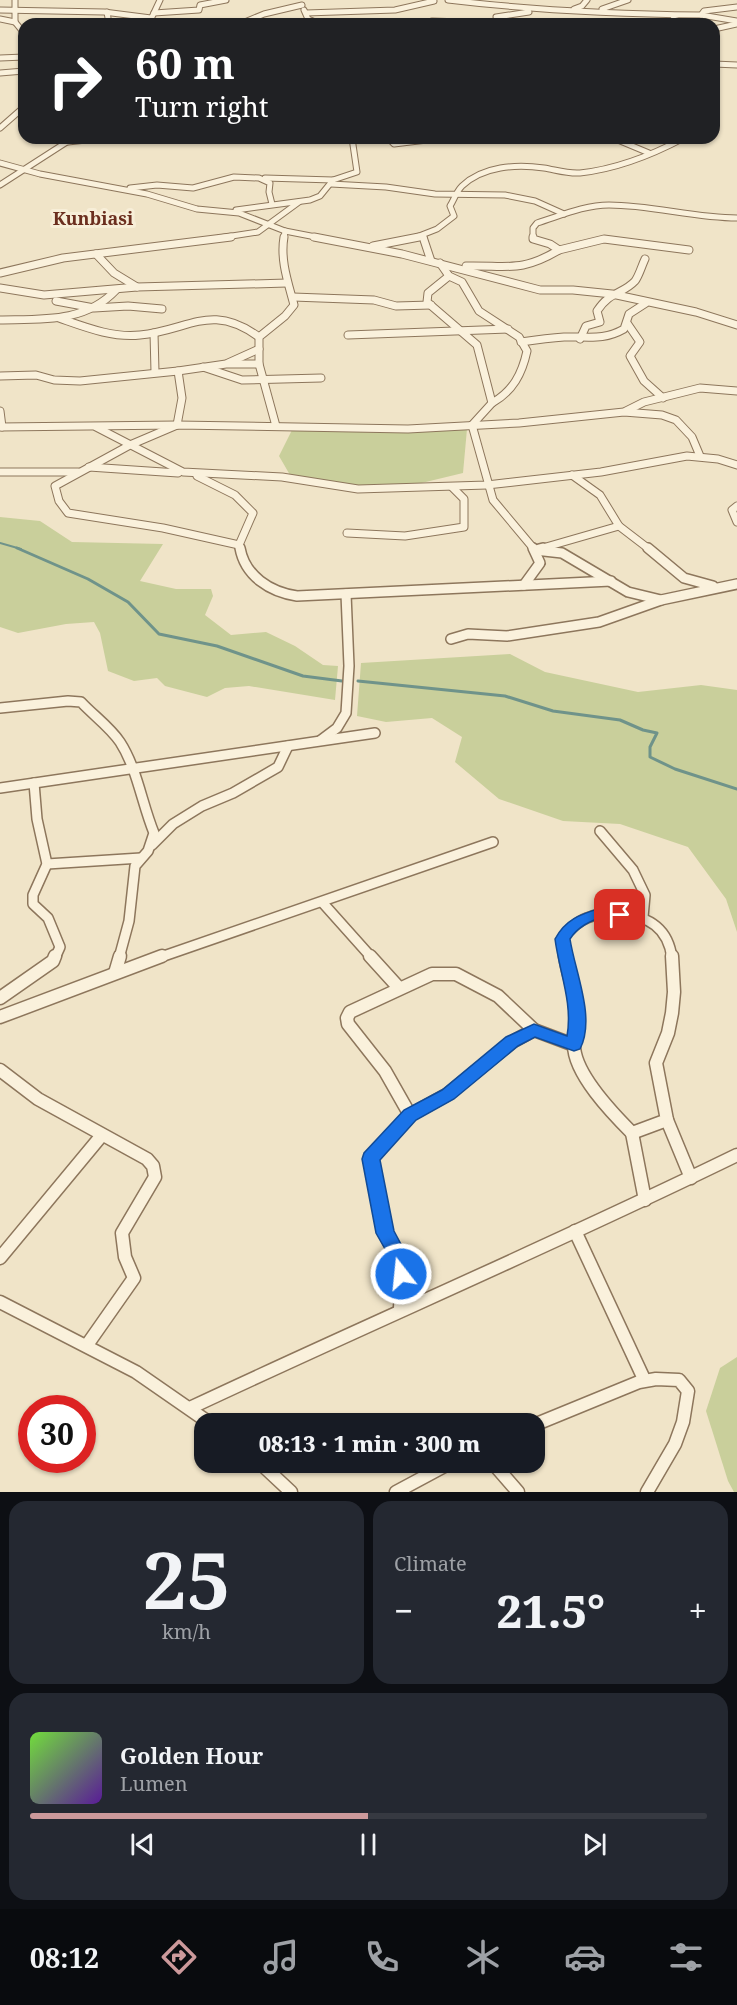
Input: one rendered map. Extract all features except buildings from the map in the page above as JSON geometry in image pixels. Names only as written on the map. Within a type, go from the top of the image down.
[{"type":"street","points":[[15,0],[15,22]]},
{"type":"street","points":[[151,18],[160,0]]},
{"type":"street","points":[[0,10],[152,15],[199,10],[209,0]]},
{"type":"street","points":[[202,5],[226,0]]},
{"type":"street","points":[[432,8],[435,0]]},
{"type":"street","points":[[317,18],[395,10],[435,0]]},
{"type":"street","points":[[448,0],[505,3],[554,9],[701,15],[714,18]]},
{"type":"street","points":[[572,10],[582,6],[587,0]]},
{"type":"street","points":[[592,11],[628,0]]},
{"type":"street","points":[[254,18],[300,2],[307,18]]},
{"type":"street","points":[[495,18],[505,3]]},
{"type":"street","points":[[701,15],[704,11],[737,7]]},
{"type":"street","points":[[508,18],[554,9]]},
{"type":"street","points":[[107,12],[108,18]]},
{"type":"street","points":[[662,15],[671,18]]},
{"type":"street","points":[[0,19],[18,25]]},
{"type":"street","points":[[720,19],[737,23]]},
{"type":"street","points":[[720,27],[737,23]]},
{"type":"street","points":[[0,63],[3,58],[18,57]]},
{"type":"street","points":[[720,64],[737,65]]},
{"type":"street","points":[[0,73],[18,72]]},
{"type":"street","points":[[0,128],[18,112]]},
{"type":"street","points":[[0,185],[64,144]]},
{"type":"street","points":[[224,211],[299,202],[320,196],[332,182],[357,172],[353,144]]},
{"type":"street","points":[[628,144],[650,153]]},
{"type":"street","points":[[368,247],[423,235],[452,218],[450,206],[457,193],[471,178],[508,165],[583,173],[609,169],[674,144]]},
{"type":"street","points":[[0,163],[23,170],[172,200],[197,209],[239,213],[285,231],[440,263],[540,290],[573,290],[612,294],[696,312],[737,325]]},
{"type":"street","points":[[122,189],[157,185],[193,188],[226,178],[332,182],[350,188],[387,187],[428,194],[494,194],[564,214]]},
{"type":"street","points":[[260,178],[270,183],[269,192],[274,204]]},
{"type":"street","points":[[0,271],[63,258],[260,232],[272,224],[288,207],[299,202]]},
{"type":"street","points":[[274,204],[288,207]]},
{"type":"street","points":[[560,250],[550,244],[532,239],[533,228],[537,223],[592,207],[623,205],[697,213],[712,218],[737,218]]},
{"type":"street","points":[[536,215],[537,223]]},
{"type":"street","points":[[259,338],[292,309],[293,297],[287,283],[282,250],[285,231]]},
{"type":"street","points":[[423,235],[431,261]]},
{"type":"street","points":[[457,267],[530,266],[560,250],[604,239],[689,250]]},
{"type":"street","points":[[96,254],[105,266],[137,287]]},
{"type":"street","points":[[580,339],[582,328],[588,322],[600,322],[597,311],[612,294],[634,281],[645,259]]},
{"type":"street","points":[[440,263],[449,276],[462,282],[479,312],[509,329],[527,351],[524,369],[505,397],[492,403],[472,425]]},
{"type":"street","points":[[449,276],[428,293],[427,302],[477,345],[492,403]]},
{"type":"street","points":[[0,288],[44,295],[137,287],[287,283]]},
{"type":"street","points":[[44,295],[56,301],[94,308],[105,302],[116,290]]},
{"type":"street","points":[[293,297],[374,300],[396,306],[431,305]]},
{"type":"street","points":[[56,301],[59,318]]},
{"type":"street","points":[[521,342],[565,337],[580,339],[612,336],[624,329],[629,314],[646,303]]},
{"type":"street","points":[[0,320],[59,318],[94,308],[128,306],[162,309]]},
{"type":"street","points":[[59,318],[99,332],[120,335],[154,333],[188,323],[232,319],[249,328],[259,338],[259,364],[276,426]]},
{"type":"street","points":[[627,323],[640,342],[630,356],[644,381],[657,390],[663,398]]},
{"type":"street","points":[[348,335],[509,329]]},
{"type":"street","points":[[154,333],[155,372]]},
{"type":"street","points":[[226,364],[259,349]]},
{"type":"street","points":[[0,376],[36,375],[54,380],[80,381],[226,364],[259,364]]},
{"type":"street","points":[[203,367],[242,380],[321,378]]},
{"type":"street","points":[[178,371],[182,412],[177,425],[129,446],[55,486],[59,501],[68,513],[163,528],[239,545]]},
{"type":"street","points":[[624,412],[644,402],[700,388],[737,391]]},
{"type":"street","points":[[0,411],[1,427],[177,425],[408,429],[624,412],[662,415],[676,420],[692,437],[700,456]]},
{"type":"street","points":[[472,425],[493,500],[535,550],[540,563],[524,585]]},
{"type":"street","points":[[96,427],[176,470],[228,489],[246,504],[253,513],[239,545],[242,561],[260,582],[284,594],[346,594],[611,581]]},
{"type":"street","points":[[89,467],[282,477],[358,489],[487,485],[572,475],[687,456],[700,456],[737,465]]},
{"type":"street","points":[[0,472],[81,472]]},
{"type":"street","points":[[572,475],[600,495],[619,526],[684,580],[697,585],[724,588]]},
{"type":"street","points":[[347,533],[373,537],[430,533],[464,527],[464,499],[452,487]]},
{"type":"street","points":[[737,506],[732,510],[737,522]]},
{"type":"street","points":[[535,550],[619,526]]},
{"type":"street","points":[[535,550],[562,553],[578,561],[592,573],[628,592],[661,600]]},
{"type":"street","points":[[451,639],[468,633],[507,636],[599,622],[661,600],[737,584]]},
{"type":"street","points":[[320,741],[337,728],[346,713],[349,666],[346,594]]},
{"type":"street","points":[[0,708],[68,701],[81,702],[120,741],[133,769],[142,803],[154,833],[152,845]]},
{"type":"street","points":[[0,788],[375,733]]},
{"type":"street","points":[[116,973],[129,921],[135,866],[141,858],[173,824],[202,806],[233,794],[278,767],[288,746]]},
{"type":"street","points":[[0,998],[53,961],[60,946],[48,918],[33,904],[33,895],[47,864],[37,819],[34,783]]},
{"type":"street","points":[[600,831],[633,870],[645,895],[643,917]]},
{"type":"street","points":[[0,1017],[116,973],[493,842]]},
{"type":"street","points":[[47,864],[141,858]]},
{"type":"street","points":[[322,902],[399,988]]},
{"type":"street","points":[[645,1200],[632,1133],[608,1109],[588,1081],[574,1045],[578,1021],[562,939],[570,928],[593,915],[604,913],[643,917],[656,923],[669,943],[676,977],[664,1050],[656,1063],[667,1120],[691,1178]]},
{"type":"street","points":[[410,1115],[385,1071],[348,1024],[347,1018],[351,1012],[399,988],[432,974],[456,974],[498,996],[534,1030],[574,1045]]},
{"type":"street","points":[[400,1310],[401,1274],[394,1248],[385,1233],[370,1159],[410,1115],[448,1094],[512,1041],[534,1030]]},
{"type":"street","points":[[0,1070],[38,1099],[147,1160],[153,1166],[155,1177],[122,1233],[125,1257],[134,1278],[87,1345]]},
{"type":"street","points":[[632,1133],[667,1120]]},
{"type":"street","points":[[0,1258],[64,1184],[102,1135]]},
{"type":"street","points":[[192,1407],[645,1200],[737,1155]]},
{"type":"street","points":[[575,1231],[644,1379]]},
{"type":"street","points":[[0,1302],[87,1345],[199,1413]]},
{"type":"street","points":[[545,1420],[644,1379],[672,1377],[682,1381],[688,1391],[678,1438],[672,1452],[651,1479],[647,1492]]},
{"type":"street","points":[[271,1473],[291,1492]]},
{"type":"street","points":[[396,1492],[431,1473]]},
{"type":"street","points":[[502,1473],[518,1492]]},
{"type":"green space","points":[[467,429],[463,473],[409,486],[339,485],[290,475],[279,456],[292,430],[396,433]]},
{"type":"green space","points":[[0,517],[40,521],[72,542],[163,544],[140,581],[176,589],[211,589],[213,596],[205,615],[231,635],[266,632],[295,646],[323,665],[338,666],[335,700],[249,686],[225,688],[207,697],[165,686],[157,678],[134,681],[108,671],[100,633],[94,622],[66,624],[18,633],[0,627]]},
{"type":"green space","points":[[510,654],[545,672],[638,692],[701,685],[737,690],[737,932],[726,899],[688,847],[620,824],[563,821],[499,799],[455,762],[462,737],[432,718],[386,722],[357,716],[361,663]]},
{"type":"green space","points":[[737,1357],[737,1492],[734,1492],[728,1481],[706,1411],[720,1368]]},
{"type":"waterway","points":[[0,543],[21,549]]},
{"type":"waterway","points":[[17,548],[88,579],[128,602],[159,634],[217,646],[303,676],[342,681]]},
{"type":"waterway","points":[[358,681],[505,696],[553,711],[620,720],[643,730],[657,733],[650,747],[650,757],[675,769],[737,789]]},
{"type":"district","name":"Kunbiasi","points":[[93,218]]},
{"type":"route","points":[[401,1274],[394,1248],[385,1233],[370,1159],[410,1115],[448,1094],[512,1041],[534,1030],[574,1045],[578,1021],[562,939],[570,928],[593,915],[604,913],[620,915]]}]
